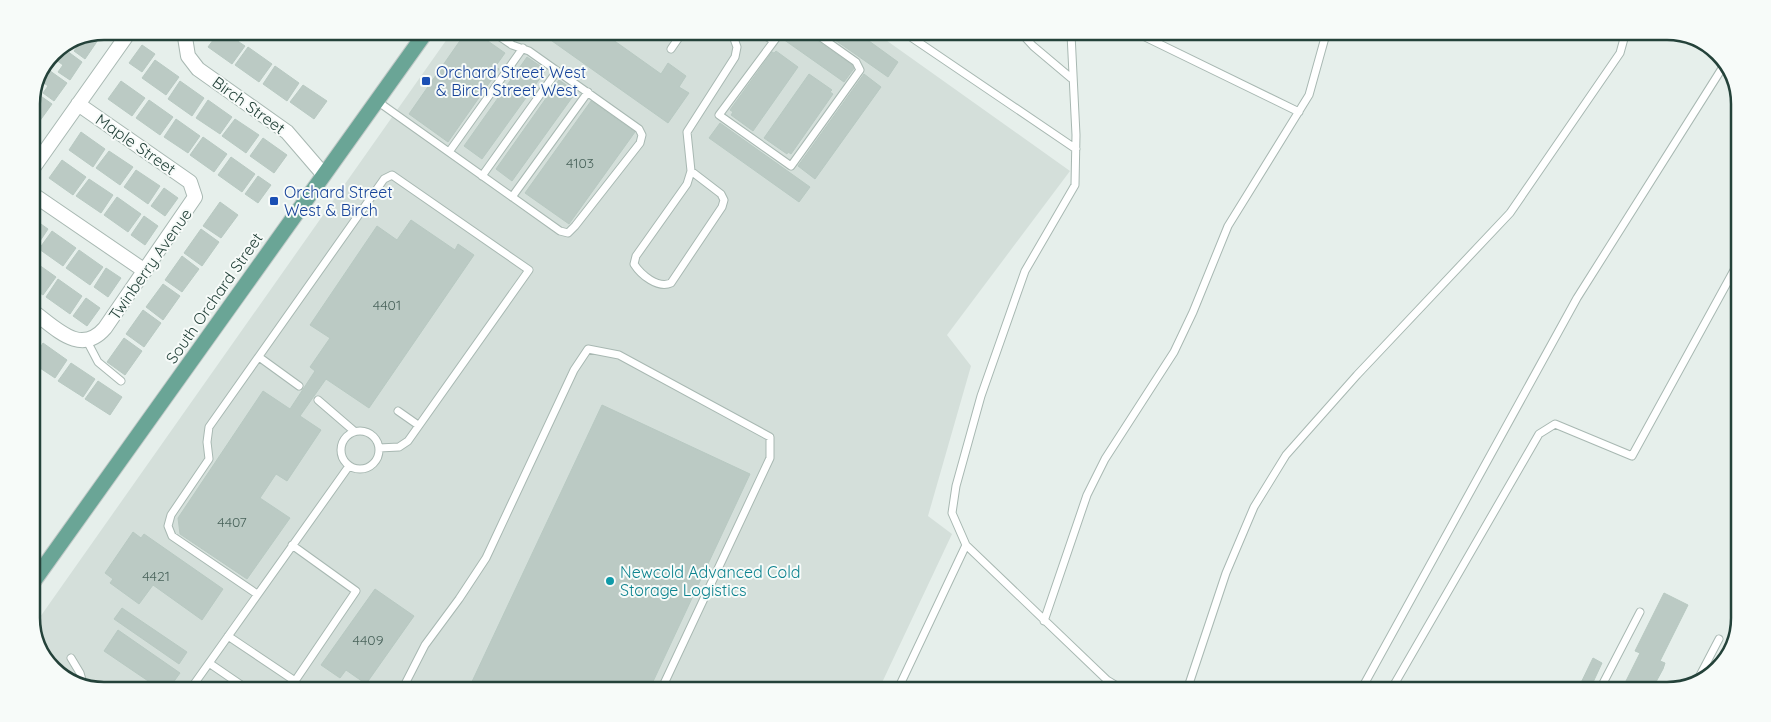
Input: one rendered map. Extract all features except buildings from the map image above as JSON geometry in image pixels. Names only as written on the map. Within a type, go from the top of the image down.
[{"type":"main road","name":"South Orchard Street","points":[[40,572],[420,40]]},
{"type":"street","points":[[40,158],[124,40]]},
{"type":"street","name":"Birch Street","points":[[185,40],[192,62],[287,132],[324,175]]},
{"type":"street","name":"Maple Street","points":[[78,104],[193,185]]},
{"type":"street","name":"Twinberry Avenue","points":[[91,339],[105,328],[193,203],[195,197],[193,185]]},
{"type":"street","points":[[40,199],[145,271]]},
{"type":"street","points":[[40,316],[76,340],[91,339]]},
{"type":"lane","points":[[377,101],[560,231],[568,233],[640,143],[642,135],[639,129],[558,71],[523,48],[512,45],[505,40]]},
{"type":"lane","points":[[670,49],[677,40]]},
{"type":"lane","points":[[691,171],[721,194],[724,200],[722,207],[671,283],[665,285],[658,284],[638,270],[634,264],[636,256],[687,184],[691,171],[687,132],[735,57],[737,46],[735,40]]},
{"type":"lane","points":[[774,41],[719,115],[791,166],[860,70],[856,62],[825,40]]},
{"type":"lane","points":[[915,40],[1076,150]]},
{"type":"lane","points":[[1028,40],[1071,78]]},
{"type":"lane","points":[[1070,40],[1076,150],[1075,185],[1025,270],[981,396],[961,468],[952,513],[966,545],[1110,682]]},
{"type":"lane","points":[[1151,40],[1299,112]]},
{"type":"lane","points":[[1044,621],[1087,495],[1105,459],[1174,352],[1194,312],[1228,226],[1309,95],[1324,40]]},
{"type":"lane","points":[[1190,682],[1226,572],[1254,507],[1286,455],[1357,375],[1510,213],[1620,53],[1624,40]]},
{"type":"lane","points":[[449,152],[523,48]]},
{"type":"lane","points":[[1365,682],[1577,298],[1721,70]]},
{"type":"lane","points":[[482,176],[558,71]]},
{"type":"lane","points":[[512,197],[588,92]]},
{"type":"lane","points":[[257,594],[172,536],[168,526],[171,515],[209,459],[207,442],[210,427],[384,179],[392,175],[529,270],[408,441],[399,446],[379,448]]},
{"type":"lane","points":[[1396,682],[1539,434],[1556,424],[1632,456],[1731,276]]},
{"type":"lane","points":[[91,339],[98,362],[121,381]]},
{"type":"lane","points":[[406,682],[425,645],[459,600],[486,558],[574,370],[588,350],[619,355],[770,437],[770,458],[665,682]]},
{"type":"lane","points":[[259,357],[299,386]]},
{"type":"lane","points":[[318,400],[354,432],[371,434],[379,448],[377,459],[369,466],[359,469],[349,466],[340,450],[344,438],[354,432]]},
{"type":"lane","points":[[398,411],[418,425]]},
{"type":"lane","points":[[196,682],[349,466]]},
{"type":"lane","points":[[228,636],[295,681],[356,591],[292,545]]},
{"type":"lane","points":[[901,682],[966,545]]},
{"type":"lane","points":[[1604,682],[1640,612]]},
{"type":"lane","points":[[1702,671],[1719,639]]},
{"type":"lane","points":[[71,658],[81,678]]},
{"type":"lane","points":[[209,663],[237,682]]},
{"type":"shaded area","points":[[446,40],[886,40],[1070,171],[947,335],[971,366],[928,516],[952,534],[882,682],[104,682],[84,679],[65,669],[53,657],[41,630],[40,617]]},
{"type":"place","name":"Orchard Street West & Birch Street West","points":[[426,81]]},
{"type":"place","name":"Orchard Street West & Birch","points":[[274,201]]},
{"type":"place","name":"Newcold Advanced Cold Storage Logistics","points":[[610,581]]}]
